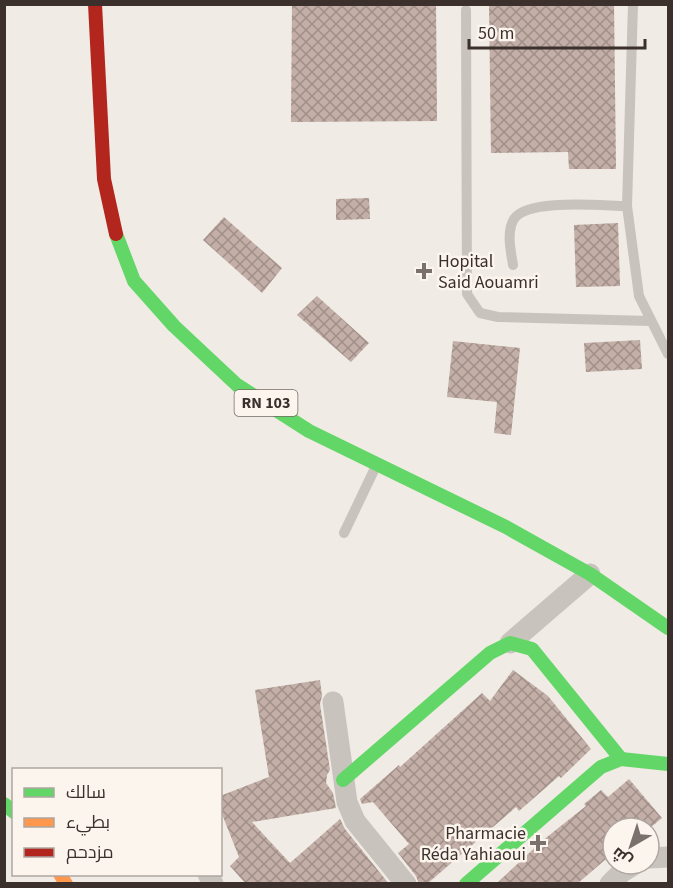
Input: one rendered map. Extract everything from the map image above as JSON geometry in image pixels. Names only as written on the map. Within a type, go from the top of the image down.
[{"type":"main road","name":"RN 103","points":[[95,4],[104,179],[118,243],[134,281],[174,326],[237,385],[309,431],[506,527],[590,574],[669,628]]},
{"type":"main road","points":[[343,780],[490,653],[510,643],[532,649],[621,759]]},
{"type":"main road","points":[[466,884],[601,767],[621,759],[669,764]]},
{"type":"street","points":[[510,643],[590,574]]},
{"type":"street","points":[[333,702],[347,802],[355,821],[406,884]]},
{"type":"lane","points":[[633,4],[627,206],[639,296],[669,354]]},
{"type":"lane","points":[[466,10],[467,294],[480,313],[498,317],[650,321]]},
{"type":"lane","points":[[513,265],[510,237],[514,219],[529,208],[551,205],[627,206]]},
{"type":"lane","points":[[344,533],[377,464]]},
{"type":"building","points":[[292,4],[436,4],[437,121],[291,122]]},
{"type":"building","points":[[489,4],[614,4],[616,169],[569,169],[568,152],[491,153]]},
{"type":"building","points":[[369,198],[370,219],[336,220],[336,199]]},
{"type":"building","points":[[224,217],[282,268],[262,293],[203,240]]},
{"type":"building","points":[[618,223],[620,286],[576,287],[574,225]]},
{"type":"building","points":[[317,296],[369,343],[351,362],[297,315]]},
{"type":"building","points":[[640,340],[642,369],[586,372],[584,343]]},
{"type":"building","points":[[453,341],[520,348],[511,435],[494,433],[497,402],[447,397]]},
{"type":"building","points":[[513,670],[548,696],[591,749],[561,778],[559,776],[519,811],[516,807],[427,884],[419,884],[416,876],[398,853],[409,844],[373,802],[362,804],[360,799],[399,765],[400,767],[482,693],[490,701]]},
{"type":"building","points":[[320,680],[322,696],[320,704],[330,770],[326,783],[333,793],[336,808],[252,822],[290,863],[340,819],[345,829],[389,884],[246,884],[230,866],[239,857],[222,814],[222,795],[269,777],[255,690]]},
{"type":"building","points":[[629,779],[660,816],[601,816],[601,863],[577,884],[496,884],[542,841],[586,806],[584,804],[601,790],[608,797]]},
{"type":"traffic: fast","points":[[116,234],[134,281],[174,326],[237,385],[309,431],[506,527],[590,574],[668,628]]},
{"type":"traffic: fast","points":[[343,780],[490,653],[510,643],[532,649],[621,759]]},
{"type":"traffic: fast","points":[[466,884],[601,767],[621,759],[668,764]]},
{"type":"traffic: fast","points":[[4,804],[12,810]]},
{"type":"traffic: slow","points":[[61,876],[66,884]]},
{"type":"traffic: jam","points":[[95,4],[104,179],[116,234]]},
{"type":"place","name":"Hopital Said Aouamri","points":[[424,271]]},
{"type":"place","name":"Pharmacie Réda Yahiaoui","points":[[538,843]]}]
